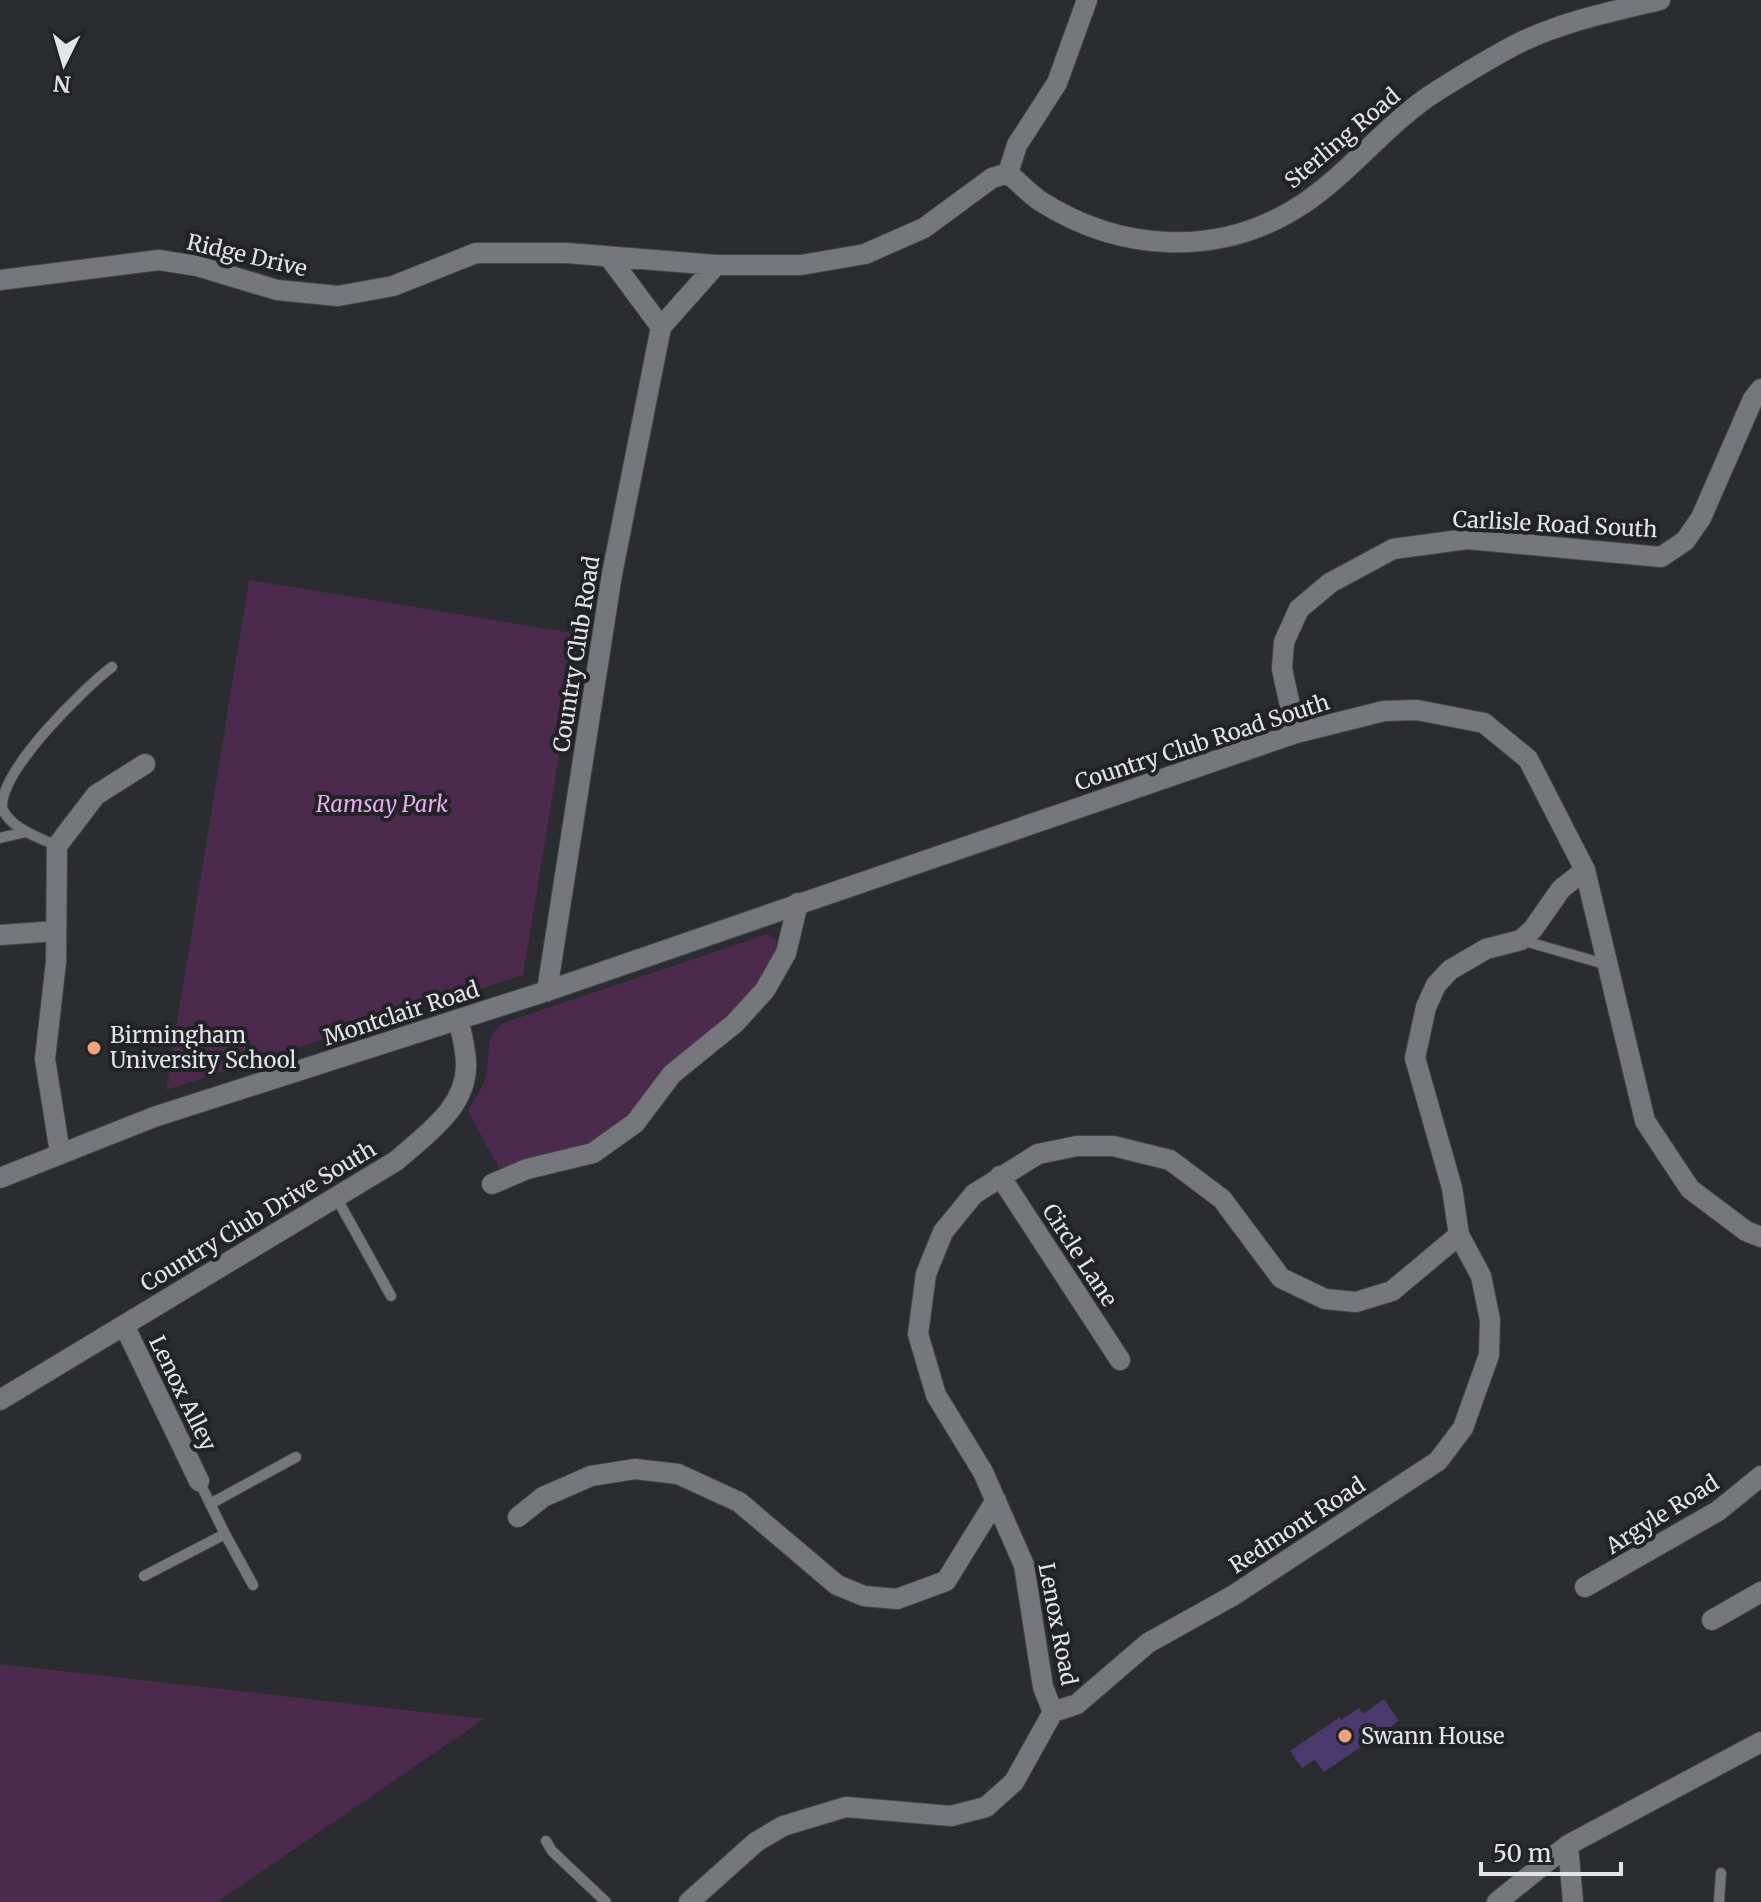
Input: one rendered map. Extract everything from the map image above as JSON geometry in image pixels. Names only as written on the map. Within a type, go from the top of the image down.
[{"type":"street","points":[[1008,173],[1017,145],[1057,83],[1087,0]]},
{"type":"street","name":"Sterling Road","points":[[1008,173],[1039,200],[1091,227],[1163,244],[1219,239],[1268,223],[1304,203],[1434,92],[1523,42],[1590,17],[1660,0]]},
{"type":"street","name":"Ridge Drive","points":[[0,280],[159,260],[197,266],[277,290],[338,296],[393,286],[476,253],[567,253],[716,265],[801,265],[865,254],[924,228],[992,178],[1008,173]]},
{"type":"street","points":[[609,257],[661,327],[716,265]]},
{"type":"street","name":"Country Club Road","points":[[547,991],[612,574],[661,327]]},
{"type":"street","name":"Carlisle Road South","points":[[1296,733],[1282,669],[1284,642],[1299,609],[1330,583],[1393,549],[1467,539],[1661,557],[1685,541],[1701,518],[1753,399],[1761,389]]},
{"type":"street","name":"Country Club Road South","points":[[547,991],[1296,733],[1384,711],[1417,710],[1484,723],[1528,759],[1585,870],[1645,1121],[1690,1189],[1746,1231],[1761,1237]]},
{"type":"street","points":[[60,1153],[45,1059],[56,962],[57,846],[96,795],[145,764]]},
{"type":"street","points":[[1521,940],[1533,929],[1561,889],[1585,870]]},
{"type":"street","points":[[492,1184],[527,1169],[593,1153],[635,1123],[672,1074],[735,1023],[765,990],[786,953],[798,903]]},
{"type":"street","points":[[0,935],[56,931]]},
{"type":"street","name":"Redmont Road","points":[[1053,1712],[1077,1704],[1148,1643],[1234,1595],[1438,1461],[1463,1428],[1489,1355],[1490,1320],[1481,1276],[1459,1235],[1452,1188],[1415,1058],[1426,1007],[1436,985],[1450,970],[1486,949],[1521,940]]},
{"type":"street","name":"Montclair Road","points":[[0,1178],[154,1117],[547,991]]},
{"type":"street","name":"Country Club Drive South","points":[[0,1400],[396,1161],[447,1115],[463,1088],[466,1064],[459,1020]]},
{"type":"street","name":"Lenox Road","points":[[1053,1712],[1043,1687],[1024,1565],[983,1472],[936,1395],[918,1334],[926,1274],[943,1232],[974,1194],[1038,1154],[1077,1146],[1113,1146],[1170,1160],[1222,1199],[1281,1278],[1325,1299],[1356,1302],[1392,1291],[1459,1235]]},
{"type":"street","name":"Circle Lane","points":[[1000,1176],[1120,1360]]},
{"type":"street","name":"Lenox Alley","points":[[124,1325],[199,1481]]},
{"type":"street","points":[[518,1517],[543,1497],[591,1476],[635,1469],[678,1474],[739,1502],[837,1585],[864,1596],[897,1599],[946,1581],[996,1500]]},
{"type":"street","name":"Argyle Road","points":[[1585,1587],[1718,1511],[1761,1476]]},
{"type":"street","points":[[1712,1620],[1761,1592]]},
{"type":"street","points":[[689,1902],[756,1842],[783,1826],[846,1807],[951,1816],[986,1807],[1014,1782],[1053,1712]]},
{"type":"street","points":[[1497,1902],[1568,1845],[1761,1742]]},
{"type":"street","points":[[1568,1845],[1573,1902]]},
{"type":"lane","points":[[57,846],[26,832],[12,821],[2,807],[2,782],[18,759],[77,693],[112,667]]},
{"type":"lane","points":[[0,838],[26,832]]},
{"type":"lane","points":[[1521,940],[1608,965]]},
{"type":"lane","points":[[336,1197],[391,1296]]},
{"type":"lane","points":[[210,1504],[296,1457]]},
{"type":"lane","points":[[199,1481],[253,1585]]},
{"type":"lane","points":[[144,1576],[225,1534]]},
{"type":"lane","points":[[546,1841],[552,1851],[606,1902]]},
{"type":"lane","points":[[1719,1902],[1721,1873]]},
{"type":"green space","name":"Ramsay Park","points":[[249,580],[579,634],[523,975],[166,1090]]},
{"type":"green space","points":[[768,934],[776,940],[777,952],[769,976],[609,1136],[567,1151],[499,1168],[468,1111],[484,1082],[490,1042],[496,1029],[503,1023]]},
{"type":"green space","points":[[0,1664],[484,1719],[217,1902],[0,1902]]},
{"type":"building","name":"Swann House","points":[[1384,1699],[1399,1721],[1324,1772],[1315,1760],[1302,1768],[1290,1751],[1340,1717],[1341,1720],[1359,1708],[1363,1714]]},
{"type":"place","name":"Birmingham University School","points":[[94,1048]]},
{"type":"place","name":"Swann House","points":[[1345,1736]]}]
